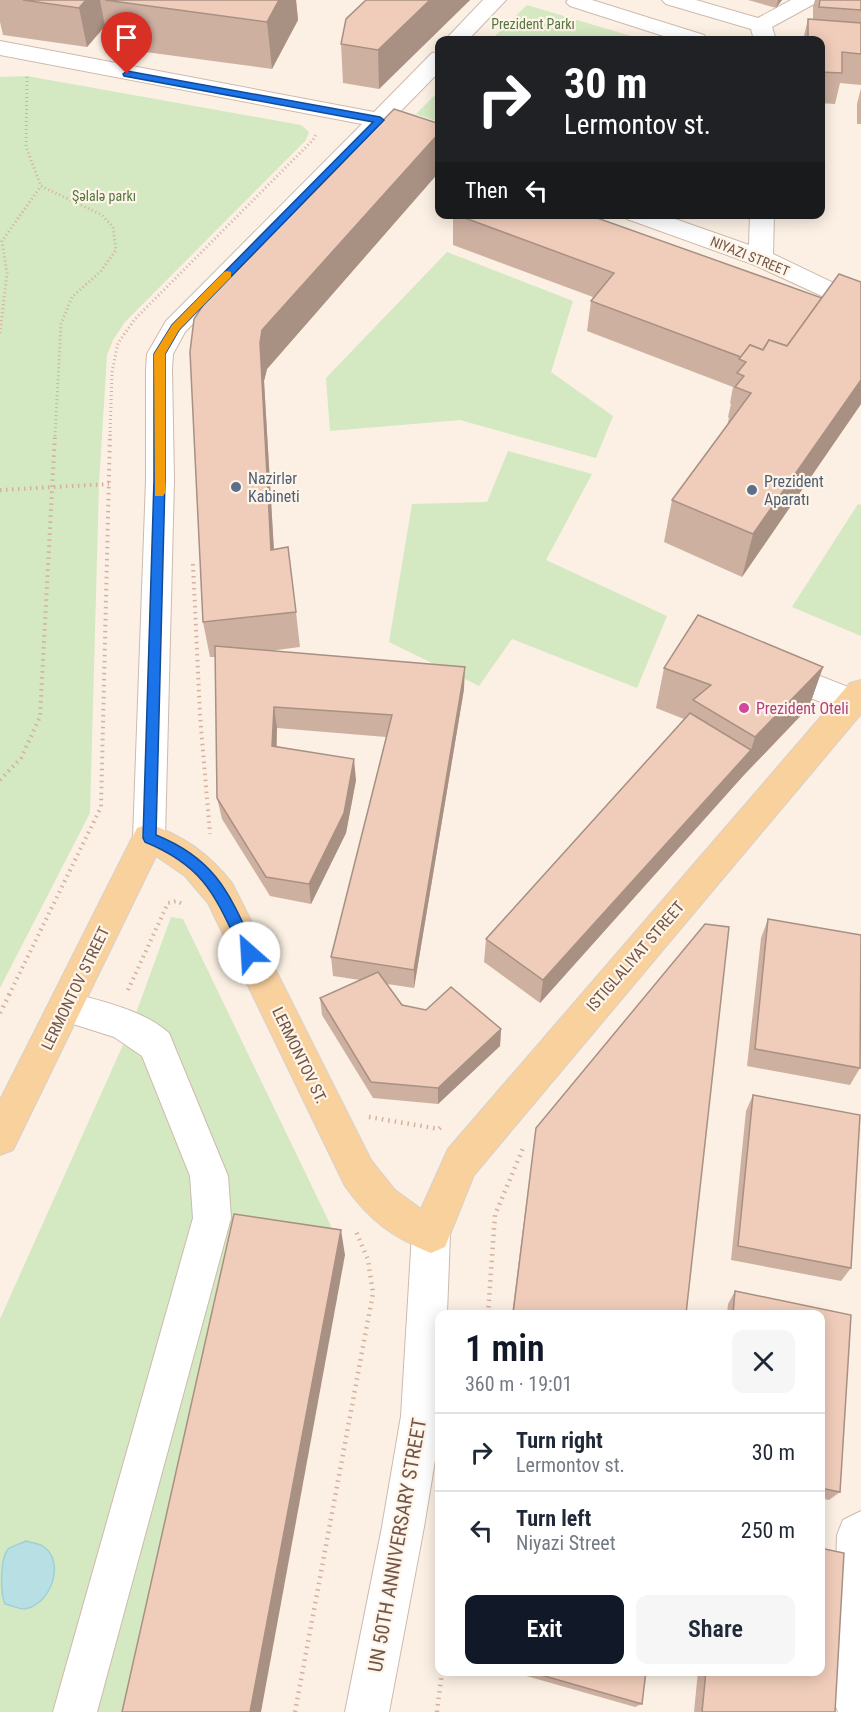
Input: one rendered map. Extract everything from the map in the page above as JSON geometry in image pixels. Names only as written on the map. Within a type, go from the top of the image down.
[{"type":"main road","name":"ISTIGLALIYAT STREET","points":[[431,1234],[448,1188],[461,1162],[857,697]]},
{"type":"main road","name":"LERMONTOV STREET","points":[[0,1138],[149,838]]},
{"type":"main road","name":"LERMONTOV ST.","points":[[149,838],[175,848],[190,859],[204,871],[220,893],[358,1173],[376,1199],[396,1217],[431,1234]]},
{"type":"street","points":[[460,36],[495,0]]},
{"type":"street","points":[[673,0],[763,33],[807,0]]},
{"type":"street","points":[[577,2],[683,36]]},
{"type":"street","points":[[0,48],[380,120],[435,142]]},
{"type":"street","points":[[149,838],[160,480],[160,354],[175,327],[435,63]]},
{"type":"street","name":"NIYAZI STREET","points":[[650,219],[761,258],[861,306]]},
{"type":"street","points":[[761,258],[762,219]]},
{"type":"street","points":[[745,658],[857,697]]},
{"type":"street","points":[[66,1007],[131,1027],[147,1035],[156,1045],[209,1176],[212,1218],[75,1712]]},
{"type":"street","name":"UN 50TH ANNIVERSARY STREET","points":[[367,1712],[421,1416],[426,1362],[427,1272],[431,1234]]},
{"type":"street","points":[[861,1532],[858,1535],[854,1696],[861,1702]]},
{"type":"path","points":[[0,780],[21,758],[40,717],[61,324],[72,297],[101,271],[116,250],[113,227],[102,215],[41,186],[26,147],[27,76]]},
{"type":"path","points":[[0,333],[7,273],[1,241],[28,207],[41,186]]},
{"type":"path","points":[[0,490],[109,484]]},
{"type":"path","points":[[192,561],[208,832],[214,842]]},
{"type":"path","points":[[131,1027],[128,989],[161,914],[168,903],[177,902],[191,910]]},
{"type":"path","points":[[358,1115],[439,1129],[447,1120]]},
{"type":"path","points":[[488,1310],[495,1215],[522,1149],[530,1139]]},
{"type":"path","points":[[295,1712],[373,1293],[372,1271],[365,1247],[354,1226]]},
{"type":"path","points":[[437,1712],[441,1676]]},
{"type":"green space","name":"Prezident Parkı","points":[[527,5],[631,36],[495,36]]},
{"type":"green space","name":"Şəlalə parkı","points":[[27,76],[301,125],[309,132],[306,140],[125,322],[113,340],[107,355],[99,484],[90,813],[0,988],[0,77]]},
{"type":"green space","points":[[435,95],[435,121],[416,114]]},
{"type":"green space","points":[[447,252],[573,301],[551,372],[613,416],[596,458],[460,420],[330,431],[326,378]]},
{"type":"green space","points":[[508,451],[592,474],[546,560],[667,616],[637,688],[512,639],[479,686],[389,642],[412,504],[487,502]]},
{"type":"green space","points":[[858,504],[861,505],[861,636],[792,607]]},
{"type":"green space","points":[[171,917],[183,919],[345,1255],[243,1240],[139,1712],[0,1712],[0,1319],[131,1027]]},
{"type":"water","points":[[26,1541],[42,1546],[51,1554],[54,1573],[48,1592],[33,1606],[24,1609],[5,1604],[2,1576],[3,1560],[8,1549]]},
{"type":"building","points":[[23,0],[86,0],[79,8]]},
{"type":"building","points":[[105,0],[279,0],[267,22]]},
{"type":"building","points":[[366,0],[430,0],[378,50],[341,44],[346,19]]},
{"type":"building","points":[[820,0],[861,0],[861,10],[819,7]]},
{"type":"building","points":[[808,19],[861,23],[861,54],[842,52],[842,73],[825,72],[825,36],[808,36]]},
{"type":"building","name":"Nazirlər Kabineti","points":[[394,109],[435,122],[435,138],[262,330],[260,343],[271,550],[288,547],[296,612],[203,622],[190,352],[194,319],[204,304]]},
{"type":"building","points":[[468,219],[600,219],[822,298],[787,346],[769,340],[763,350],[750,345],[741,357],[591,301],[614,273]]},
{"type":"building","name":"Prezident Aparatı","points":[[839,274],[861,282],[861,380],[753,534],[672,500],[751,393],[735,387],[744,376],[737,373],[746,362],[739,359],[750,345],[763,350],[769,340],[787,346]]},
{"type":"building","points":[[698,615],[823,667],[755,737],[693,700],[711,685],[664,668]]},
{"type":"building","points":[[215,646],[465,667],[414,970],[331,957],[392,715],[274,707],[272,746],[354,759],[344,813],[309,884],[266,877],[217,798]]},
{"type":"building","points":[[690,713],[751,750],[543,980],[486,939]]},
{"type":"building","points":[[768,919],[861,935],[860,1068],[755,1049]]},
{"type":"building","points":[[705,924],[729,927],[686,1310],[513,1310],[536,1128]]},
{"type":"building","points":[[378,972],[402,1005],[426,1010],[451,987],[501,1029],[438,1088],[371,1082],[320,998]]},
{"type":"building","points":[[753,1095],[860,1115],[851,1268],[738,1246]]},
{"type":"building","points":[[234,1214],[341,1230],[250,1712],[122,1712]]},
{"type":"building","points":[[735,1291],[851,1315],[840,1492],[825,1489],[825,1310],[733,1310]]},
{"type":"building","points":[[825,1549],[844,1553],[835,1712],[702,1712],[706,1676],[825,1676]]},
{"type":"building","points":[[544,1676],[645,1676],[642,1704]]},
{"type":"slow traffic","points":[[159,493],[160,354],[175,327],[227,275]]},
{"type":"place","name":"Nazirlər Kabineti","points":[[236,487]]},
{"type":"place","name":"Prezident Aparatı","points":[[752,490]]},
{"type":"place","name":"Prezident Oteli","points":[[744,708]]},
{"type":"route","points":[[127,74],[380,120],[175,327],[160,354],[160,480],[149,838],[175,848],[204,871],[220,893],[249,953]]}]
